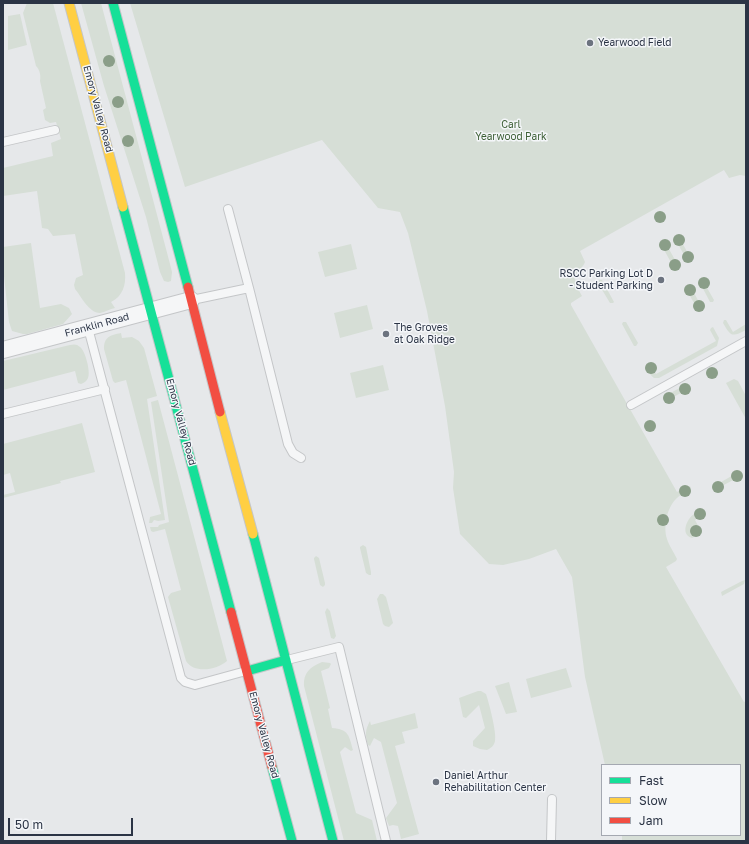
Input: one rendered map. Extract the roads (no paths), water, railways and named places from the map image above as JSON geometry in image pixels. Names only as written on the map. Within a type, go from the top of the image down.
[{"type":"main road","name":"Emory Valley Road","points":[[69,3],[152,310],[292,841]]},
{"type":"main road","points":[[113,3],[333,841]]},
{"type":"main road","points":[[247,671],[286,660]]},
{"type":"street","name":"Franklin Road","points":[[3,350],[191,300]]},
{"type":"lane","points":[[3,142],[55,130]]},
{"type":"lane","points":[[228,209],[288,444],[293,453],[301,458]]},
{"type":"lane","points":[[191,300],[248,288]]},
{"type":"lane","points":[[88,328],[181,678],[185,682],[195,685],[247,671]]},
{"type":"lane","points":[[631,405],[746,341]]},
{"type":"lane","points":[[3,414],[105,389]]},
{"type":"lane","points":[[286,660],[339,647],[386,841]]},
{"type":"lane","points":[[551,841],[552,799]]},
{"type":"place","name":"Yearwood Field","points":[[590,43]]},
{"type":"place","name":"RSCC Parking Lot D - Student Parking","points":[[661,280]]},
{"type":"place","name":"The Groves at Oak Ridge","points":[[386,334]]},
{"type":"place","name":"Daniel Arthur Rehabilitation Center","points":[[436,782]]},
{"type":"park label","name":"Carl Yearwood Park","points":[[511,130]]}]
